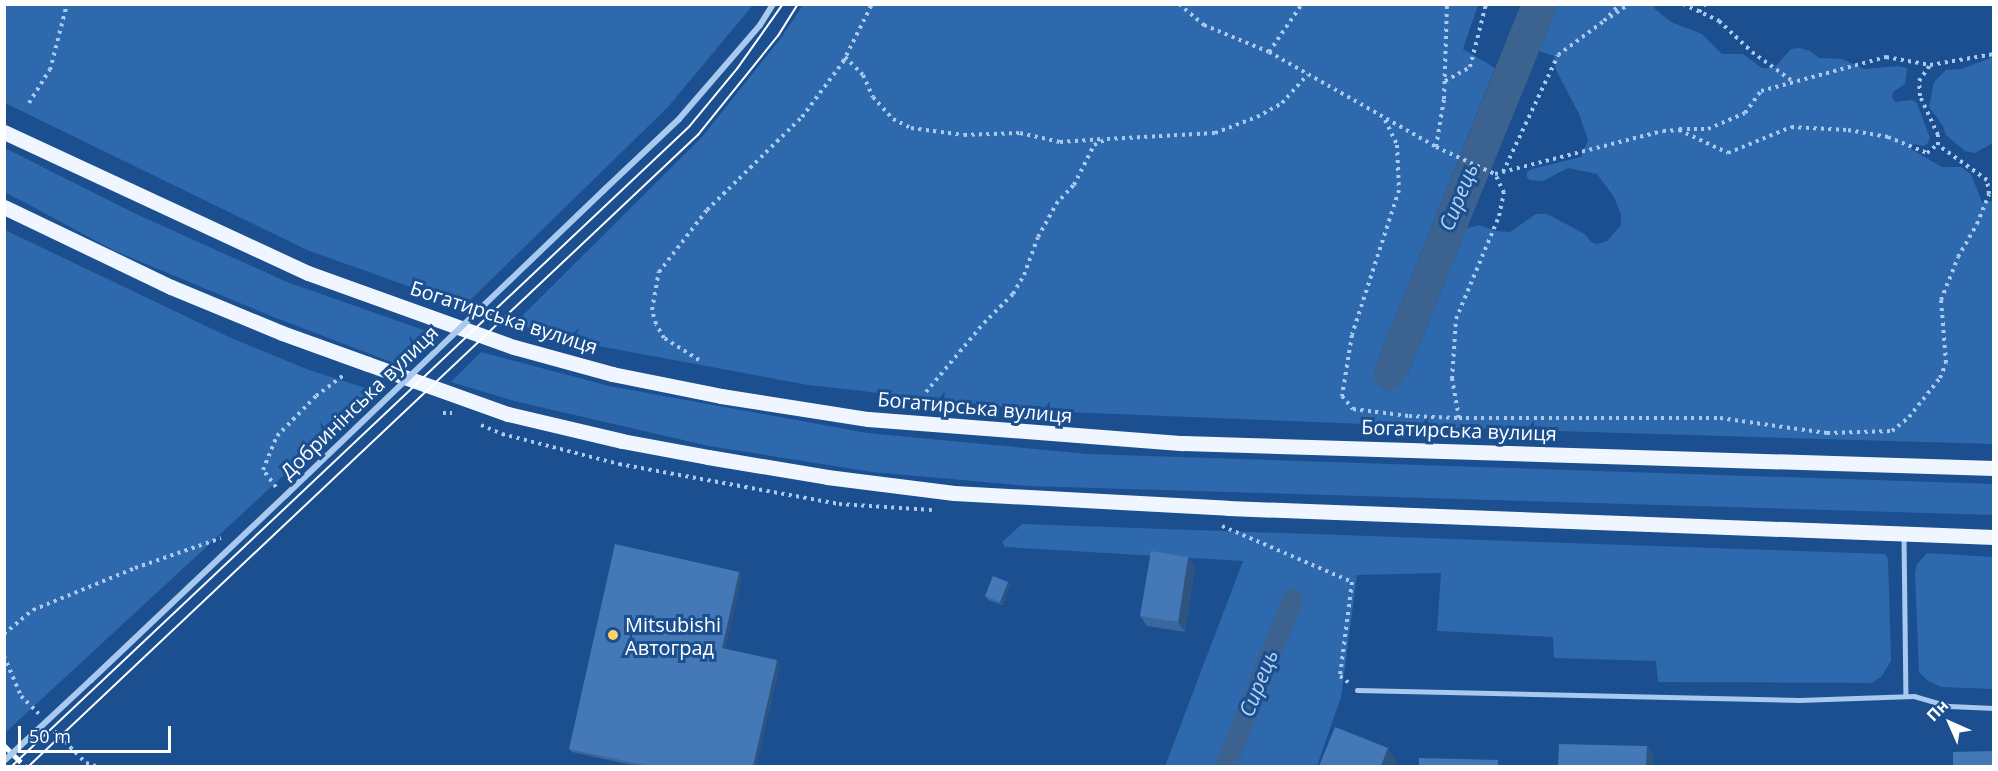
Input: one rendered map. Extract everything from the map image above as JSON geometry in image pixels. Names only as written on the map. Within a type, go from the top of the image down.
[{"type":"main road","name":"Богатирська вулиця","points":[[4,132],[308,273],[514,347],[612,374],[721,396],[868,419],[1183,443],[1994,468]]},
{"type":"main road","points":[[4,207],[181,291],[282,333],[508,414],[708,457],[827,477],[954,493],[1228,508],[1994,537]]},
{"type":"street","name":"Добринінська вулиця","points":[[4,761],[679,119],[760,25],[772,4]]},
{"type":"lane","points":[[1904,533],[1906,696]]},
{"type":"lane","points":[[1357,690],[1799,700],[1906,696],[1949,706],[1994,708]]},
{"type":"path","points":[[29,104],[50,70],[67,4]]},
{"type":"path","points":[[699,360],[664,338],[656,324],[652,310],[659,272],[707,210],[802,117],[845,57],[872,4]]},
{"type":"path","points":[[1179,4],[1204,25],[1269,52],[1385,120],[1455,157],[1495,174],[1663,131],[1708,129],[1745,113],[1761,91],[1886,57],[1930,65],[1994,54]]},
{"type":"path","points":[[1269,52],[1302,4]]},
{"type":"path","points":[[1436,147],[1445,81],[1447,4]]},
{"type":"path","points":[[1445,81],[1470,66],[1486,4]]},
{"type":"path","points":[[1604,21],[1620,4]]},
{"type":"path","points":[[1502,172],[1558,55],[1629,4]]},
{"type":"path","points":[[1683,4],[1719,21],[1752,52],[1792,81]]},
{"type":"path","points":[[1699,12],[1705,4]]},
{"type":"path","points":[[845,57],[863,75],[873,97],[893,119],[911,128],[964,135],[1020,133],[1060,142],[1215,133],[1257,117],[1282,103],[1308,75]]},
{"type":"path","points":[[1930,65],[1919,81],[1920,96],[1938,135],[1938,145]]},
{"type":"path","points":[[1385,120],[1397,145],[1399,190],[1352,335],[1342,396],[1353,409],[1409,416],[1720,418],[1827,433],[1892,431],[1909,417],[1940,378],[1946,363],[1941,300],[1958,257],[1977,224],[1989,194],[1987,180],[1938,145]]},
{"type":"path","points":[[1678,129],[1728,153],[1791,127],[1848,130],[1888,137],[1927,153],[1938,145]]},
{"type":"path","points":[[926,392],[984,323],[1013,294],[1056,204],[1074,184],[1094,145],[1107,139]]},
{"type":"path","points":[[1459,418],[1452,379],[1456,319],[1499,216],[1504,193],[1495,174]]},
{"type":"path","points":[[279,490],[263,470],[277,436],[316,396],[344,375]]},
{"type":"path","points":[[1219,524],[1352,582],[1340,676],[1357,690]]},
{"type":"path","points":[[4,634],[33,610],[135,568],[228,536],[246,533]]},
{"type":"shaded area","points":[[4,5],[753,5],[668,107],[464,306],[307,250],[5,103]]},
{"type":"shaded area","points":[[803,5],[1478,5],[1463,49],[1495,68],[1378,360],[1408,373],[1467,228],[1479,225],[1496,231],[1510,232],[1536,214],[1547,214],[1585,234],[1591,242],[1597,244],[1607,241],[1621,225],[1621,215],[1614,197],[1597,174],[1568,168],[1543,181],[1530,180],[1527,177],[1527,172],[1532,169],[1581,157],[1588,140],[1579,114],[1556,70],[1554,56],[1539,51],[1558,5],[1655,5],[1654,8],[1671,22],[1702,34],[1722,54],[1743,54],[1762,68],[1774,68],[1791,49],[1800,48],[1810,51],[1819,58],[1842,59],[1864,69],[1899,66],[1907,68],[1905,84],[1893,92],[1892,98],[1896,102],[1912,100],[1917,103],[1930,138],[1927,144],[1923,146],[1915,144],[1911,146],[1911,149],[1942,167],[1961,167],[1971,174],[1982,202],[1993,201],[1993,444],[1487,429],[1040,411],[808,385],[593,345],[514,324],[702,137],[781,38]]},
{"type":"shaded area","points":[[1993,57],[1993,143],[1975,153],[1965,151],[1946,135],[1943,126],[1929,107],[1934,82],[1946,70],[1961,69]]},
{"type":"shaded area","points":[[5,148],[134,213],[287,282],[432,333],[399,365],[271,316],[115,251],[5,192]]},
{"type":"shaded area","points":[[5,230],[229,337],[309,370],[375,391],[6,732]]},
{"type":"shaded area","points":[[481,352],[609,386],[867,433],[1088,454],[1993,484],[1993,515],[1028,486],[872,472],[709,446],[514,401],[451,382]]},
{"type":"shaded area","points":[[1022,524],[1885,554],[1888,559],[1891,661],[1882,676],[1872,683],[1658,682],[1656,661],[1554,658],[1553,637],[1437,631],[1441,573],[1357,575],[1341,697],[1317,766],[1165,766],[1243,561],[1005,547],[1002,542]]},
{"type":"shaded area","points":[[1927,553],[1993,557],[1993,689],[1941,687],[1928,681],[1919,672],[1915,572],[1917,564]]},
{"type":"water","points":[[1521,4],[1558,5],[1408,373],[1397,388],[1389,391],[1381,389],[1373,376],[1378,360]]},
{"type":"building","points":[[615,544],[739,572],[722,648],[777,660],[753,766],[649,766],[569,749]]},
{"type":"building","points":[[1151,551],[1188,557],[1178,622],[1140,616]]},
{"type":"building","points":[[993,576],[1008,582],[1000,602],[985,596]]},
{"type":"building","points":[[1335,727],[1388,748],[1381,766],[1319,766]]},
{"type":"building","points":[[1559,744],[1647,746],[1646,766],[1558,766]]},
{"type":"building","points":[[1994,751],[1994,766],[1953,766],[1953,752]]},
{"type":"building","points":[[1419,758],[1498,760],[1498,766],[1419,766]]},
{"type":"waterway","name":"Сирець","points":[[1225,766],[1292,599]]},
{"type":"tram line","points":[[12,766],[689,127],[737,69],[783,4]]},
{"type":"tram line","points":[[29,766],[698,135],[778,36],[798,4]]},
{"type":"railway","points":[[4,745],[25,766]]},
{"type":"place","name":"Mitsubishi Автоград","points":[[613,635]]}]
